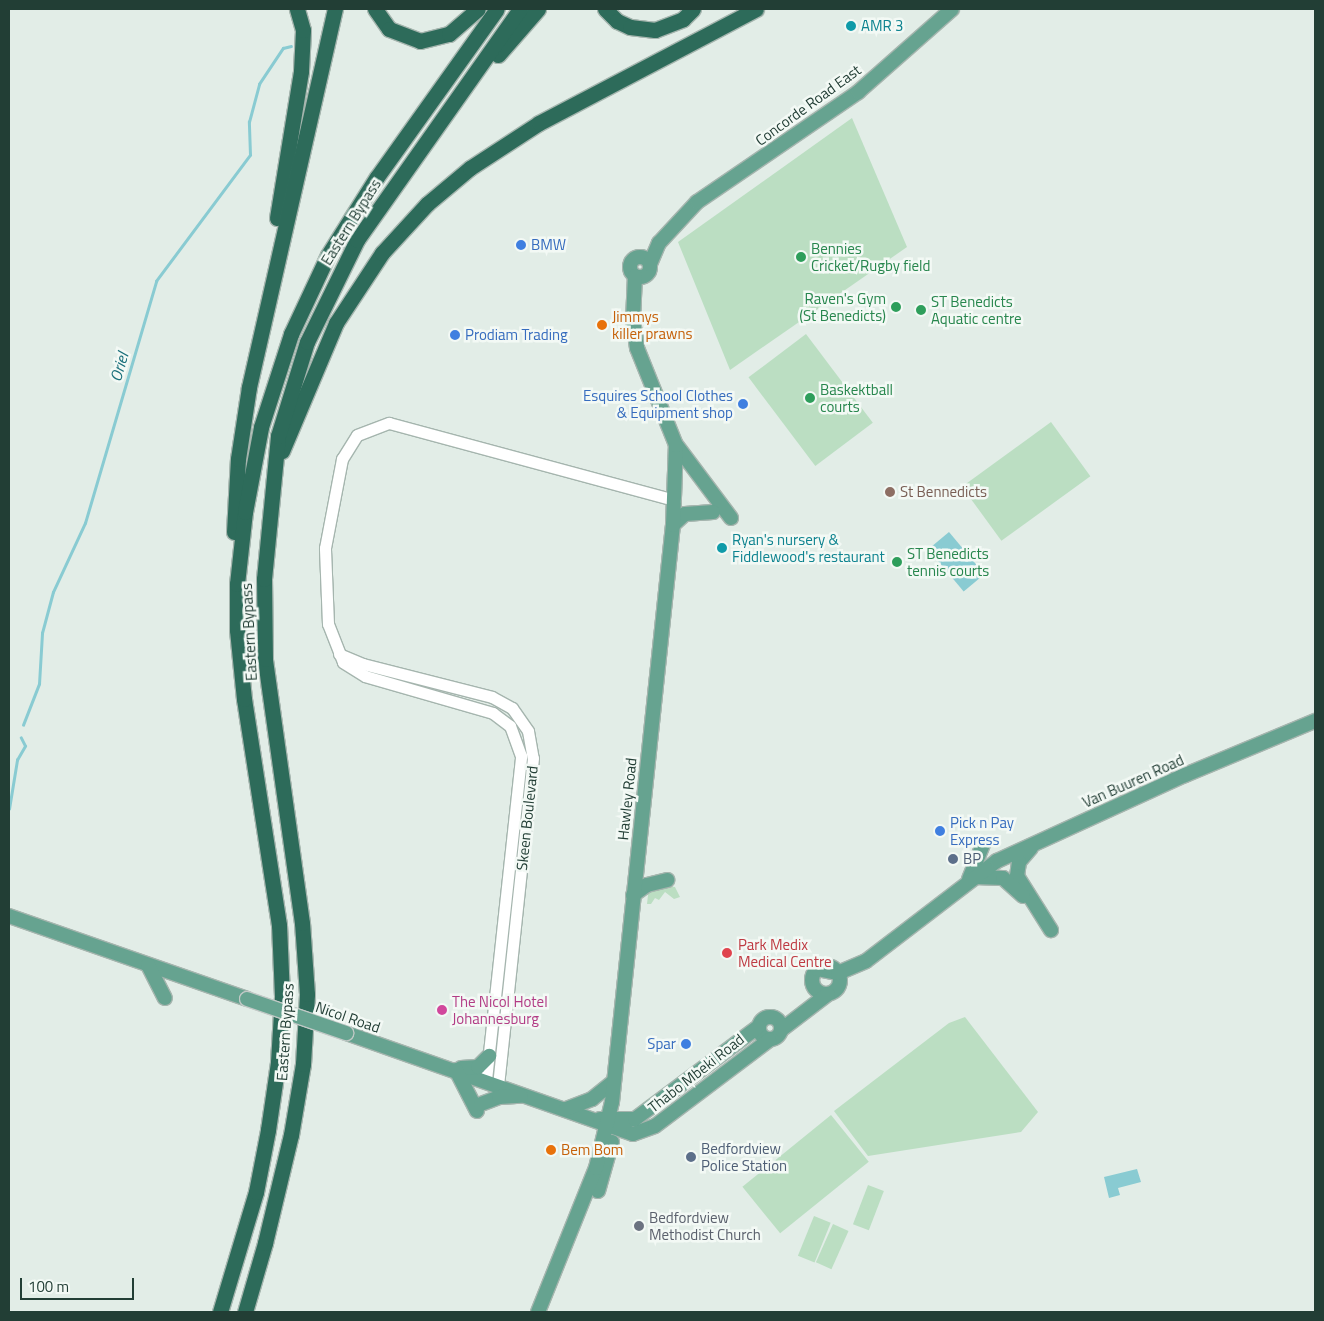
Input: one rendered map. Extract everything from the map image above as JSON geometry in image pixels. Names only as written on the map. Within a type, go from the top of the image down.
[{"type":"highway","points":[[237,584],[234,536],[238,459],[261,329],[301,71],[303,30],[297,9]]},
{"type":"highway","points":[[261,329],[335,9]]},
{"type":"highway","points":[[375,9],[389,29],[420,41],[449,34],[478,9]]},
{"type":"highway","name":"Eastern Bypass","points":[[220,1312],[256,1192],[278,1062],[282,996],[279,925],[244,699],[237,584],[246,512],[262,427],[276,374],[303,305],[344,228],[497,9]]},
{"type":"highway","name":"Eastern Bypass","points":[[245,1312],[291,1135],[302,1064],[307,994],[302,923],[266,659],[264,579],[272,476],[284,409],[319,313],[374,213],[449,111],[520,9]]},
{"type":"highway","points":[[449,111],[538,9]]},
{"type":"highway","points":[[605,9],[618,21],[630,27],[655,30],[683,19],[693,9]]},
{"type":"highway","points":[[272,476],[316,365],[336,324],[371,267],[427,204],[470,168],[539,123],[756,9]]},
{"type":"main road","name":"Concorde Road East","points":[[675,500],[676,445],[637,348],[634,302],[642,268],[677,221],[697,202],[858,92],[952,9]]},
{"type":"main road","points":[[676,445],[731,518]]},
{"type":"main road","name":"Hawley Road","points":[[611,1123],[675,500]]},
{"type":"main road","points":[[673,525],[685,514],[713,512]]},
{"type":"main road","name":"Van Buuren Road","points":[[971,878],[997,860],[1034,843],[1315,721]]},
{"type":"main road","points":[[1034,843],[1016,871],[1051,930]]},
{"type":"main road","points":[[813,985],[820,993],[834,980],[866,961],[971,878],[983,844]]},
{"type":"main road","points":[[971,878],[1003,878],[1040,915]]},
{"type":"main road","points":[[633,895],[647,885],[667,880]]},
{"type":"main road","name":"Nicol Road","points":[[9,916],[492,1082],[592,1120],[611,1123]]},
{"type":"main road","points":[[780,1026],[834,980],[880,949]]},
{"type":"main road","points":[[148,965],[165,998]]},
{"type":"main road","points":[[780,1026],[768,1017],[758,1027],[760,1034],[769,1040],[776,1038],[780,1026],[813,985],[817,969],[834,980]]},
{"type":"main road","name":"Thabo Mbeki Road","points":[[611,1123],[635,1119],[758,1027]]},
{"type":"main road","name":"Thabo Mbeki Road","points":[[607,1145],[650,1128],[769,1040]]},
{"type":"main road","points":[[489,1056],[478,1067],[453,1069],[479,1107],[499,1097],[527,1096]]},
{"type":"main road","points":[[566,1109],[592,1099],[614,1081]]},
{"type":"main road","points":[[654,1106],[664,1118]]},
{"type":"main road","points":[[547,1312],[573,1254],[605,1171],[611,1123],[633,1134]]},
{"type":"main road","points":[[538,1312],[607,1145]]},
{"type":"street","name":"Skeen Boulevard","points":[[492,1082],[489,1056],[521,756],[515,734],[504,720],[478,707],[386,676],[339,654],[328,624],[326,538],[346,450],[365,430],[389,423],[675,500]]},
{"type":"street","name":"Skeen Boulevard","points":[[386,676],[456,688],[502,701],[524,721],[528,731],[533,758],[518,914],[492,1082]]},
{"type":"street","points":[[453,700],[456,688]]},
{"type":"street","points":[[504,918],[518,914]]},
{"type":"green space","points":[[852,118],[907,247],[730,370],[678,242]]},
{"type":"green space","name":"Baskektball courts","points":[[806,334],[873,423],[815,466],[748,377]]},
{"type":"green space","points":[[1051,422],[1090,476],[1001,541],[962,487]]},
{"type":"green space","points":[[669,886],[675,887],[680,897],[674,899],[665,892],[659,900],[655,898],[651,904],[647,904],[648,895],[644,893]]},
{"type":"green space","points":[[965,1017],[1038,1112],[1021,1132],[868,1156],[834,1111],[949,1023]]},
{"type":"green space","points":[[831,1115],[869,1162],[780,1233],[742,1187]]},
{"type":"green space","points":[[868,1185],[884,1191],[869,1230],[853,1224]]},
{"type":"green space","points":[[814,1216],[831,1223],[815,1263],[798,1256]]},
{"type":"green space","points":[[833,1224],[849,1231],[831,1269],[816,1262]]},
{"type":"water","points":[[949,532],[984,574],[964,591],[928,549]]},
{"type":"water","points":[[1137,1169],[1141,1182],[1118,1188],[1120,1195],[1109,1198],[1104,1177]]},
{"type":"waterway","name":"Oriel","points":[[23,725],[39,684],[42,633],[53,592],[85,523],[156,281],[250,155],[249,122],[259,84],[283,48],[291,46]]},
{"type":"waterway","name":"Oriel","points":[[9,809],[17,760],[25,746],[21,738]]},
{"type":"place","name":"AMR 3","points":[[851,26]]},
{"type":"place","name":"BMW","points":[[521,245]]},
{"type":"place","name":"Bennies Cricket/Rugby field","points":[[801,257]]},
{"type":"place","name":"Raven's Gym (St Benedicts)","points":[[896,307]]},
{"type":"place","name":"ST Benedicts Aquatic centre","points":[[921,310]]},
{"type":"place","name":"Jimmys killer prawns","points":[[602,325]]},
{"type":"place","name":"Prodiam Trading","points":[[455,335]]},
{"type":"place","name":"Baskektball courts","points":[[810,398]]},
{"type":"place","name":"Esquires School Clothes & Equipment shop","points":[[743,404]]},
{"type":"place","name":"St Bennedicts","points":[[890,492]]},
{"type":"place","name":"Ryan's nursery & Fiddlewood's restaurant","points":[[722,548]]},
{"type":"place","name":"ST Benedicts tennis courts","points":[[897,562]]},
{"type":"place","name":"Pick n Pay Express","points":[[940,831]]},
{"type":"place","name":"BP","points":[[953,859]]},
{"type":"place","name":"Park Medix Medical Centre","points":[[727,953]]},
{"type":"place","name":"The Nicol Hotel Johannesburg","points":[[442,1010]]},
{"type":"place","name":"Spar","points":[[686,1044]]},
{"type":"place","name":"Bem Bom","points":[[551,1150]]},
{"type":"place","name":"Bedfordview Police Station","points":[[691,1157]]},
{"type":"place","name":"Bedfordview Methodist Church","points":[[639,1226]]}]
